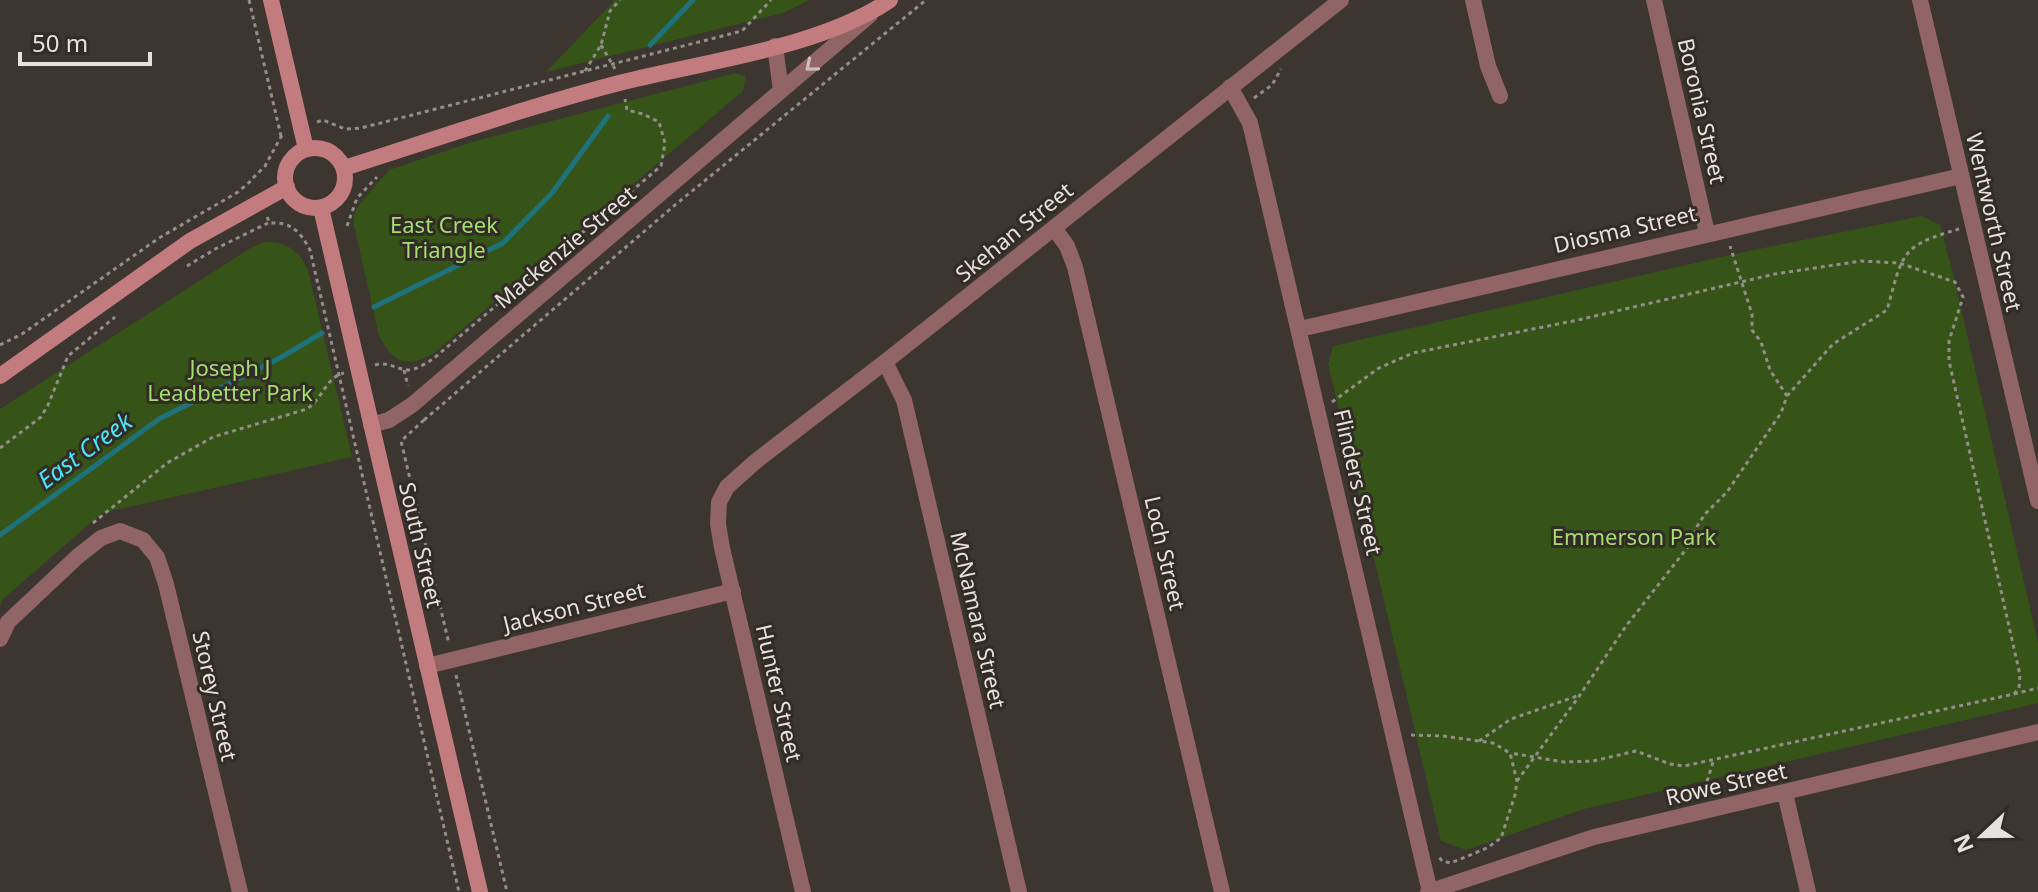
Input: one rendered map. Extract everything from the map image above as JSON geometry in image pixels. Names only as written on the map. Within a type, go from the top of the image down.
[{"type":"main road","points":[[271,0],[306,149]]},
{"type":"main road","name":"Mackenzie Street","points":[[344,168],[621,82],[775,46],[829,30],[887,2]]},
{"type":"main road","points":[[306,149],[333,153],[344,168],[345,181],[341,193],[332,203],[321,208],[300,204],[287,187],[286,168],[306,149]]},
{"type":"main road","points":[[0,376],[190,241],[287,187]]},
{"type":"main road","name":"South Street","points":[[321,208],[480,892]]},
{"type":"street","name":"Skehan Street","points":[[719,502],[727,487],[756,461],[1341,0]]},
{"type":"street","points":[[1473,0],[1488,66],[1500,96]]},
{"type":"street","name":"Boronia Street","points":[[1654,0],[1707,233]]},
{"type":"street","name":"Wentworth Street","points":[[1920,0],[2038,501]]},
{"type":"street","name":"Mackenzie Street","points":[[371,425],[389,420],[412,405],[887,2]]},
{"type":"street","points":[[775,46],[781,91]]},
{"type":"street","name":"Flinders Street","points":[[1230,87],[1250,123],[1429,892]]},
{"type":"street","name":"Diosma Street","points":[[1300,329],[1961,176]]},
{"type":"street","name":"Loch Street","points":[[1054,228],[1067,246],[1075,267],[1222,892]]},
{"type":"street","name":"McNamara Street","points":[[885,362],[904,400],[1019,892]]},
{"type":"street","name":"Hunter Street","points":[[719,502],[718,524],[803,892]]},
{"type":"street","name":"Storey Street","points":[[0,639],[8,622],[101,538],[120,531],[143,540],[157,557],[240,892]]},
{"type":"street","name":"Jackson Street","points":[[427,666],[733,591]]},
{"type":"street","name":"Rowe Street","points":[[1429,892],[1594,837],[2038,732]]},
{"type":"street","points":[[1785,793],[1808,892]]},
{"type":"path","points":[[0,345],[22,334],[159,238],[238,192],[265,166],[283,135],[249,0]]},
{"type":"path","points":[[585,71],[601,45],[610,11],[620,0]]},
{"type":"path","points":[[317,122],[323,120],[345,129],[361,128],[642,58],[742,31],[771,0]]},
{"type":"path","points":[[507,892],[401,441],[675,205],[926,0]]},
{"type":"path","points":[[601,45],[621,82]]},
{"type":"path","points":[[347,226],[357,198],[377,177]]},
{"type":"path","points":[[253,179],[256,185]]},
{"type":"path","points":[[267,217],[270,223]]},
{"type":"path","points":[[182,269],[270,223],[283,222],[296,229],[310,250],[459,892]]},
{"type":"path","points":[[1438,855],[1442,861],[1451,863],[1487,848],[1501,838],[1517,781],[1626,626],[1691,543],[1705,514],[1727,492],[1781,413],[1787,396],[1833,344],[1887,310],[1899,263],[1923,240],[1972,225]]},
{"type":"path","points":[[1724,229],[1752,314],[1752,330],[1761,342],[1770,370],[1787,396]]},
{"type":"path","points":[[1331,402],[1379,368],[1413,353],[1775,274],[1861,261],[1899,263],[1944,277],[1955,282],[1963,297],[1949,341],[1949,361],[2020,675],[2019,688],[2014,694]]},
{"type":"path","points":[[0,448],[41,417],[68,356],[118,314]]},
{"type":"path","points":[[404,370],[412,405],[424,420]]},
{"type":"path","points":[[1395,739],[1416,734],[1479,741],[1493,743],[1510,753],[1564,762],[1593,761],[1636,751],[1684,766],[2038,688]]},
{"type":"path","points":[[1479,741],[1511,719],[1580,695]]},
{"type":"path","points":[[1510,753],[1517,781]]},
{"type":"path","points":[[1696,813],[1692,795],[1706,785],[1713,760]]},
{"type":"green space","points":[[615,0],[809,0],[783,13],[546,72]]},
{"type":"green space","name":"East Creek Triangle","points":[[732,74],[746,77],[743,91],[434,353],[416,361],[402,361],[384,345],[379,336],[354,214],[389,170],[472,142]]},
{"type":"green space","name":"Emmerson Park","points":[[1922,216],[1940,225],[1955,282],[2038,643],[2038,703],[1584,809],[1466,850],[1441,841],[1328,364],[1333,346],[1734,254]]},
{"type":"green space","name":"Joseph J Leadbetter Park","points":[[264,242],[291,248],[308,270],[352,457],[102,513],[3,599],[0,605],[0,409]]},
{"type":"waterway","name":"East Creek","points":[[650,45],[693,0]]},
{"type":"waterway","name":"East Creek","points":[[374,307],[503,243],[552,193],[608,116]]},
{"type":"waterway","name":"East Creek","points":[[0,535],[159,419],[280,358],[322,333]]}]
